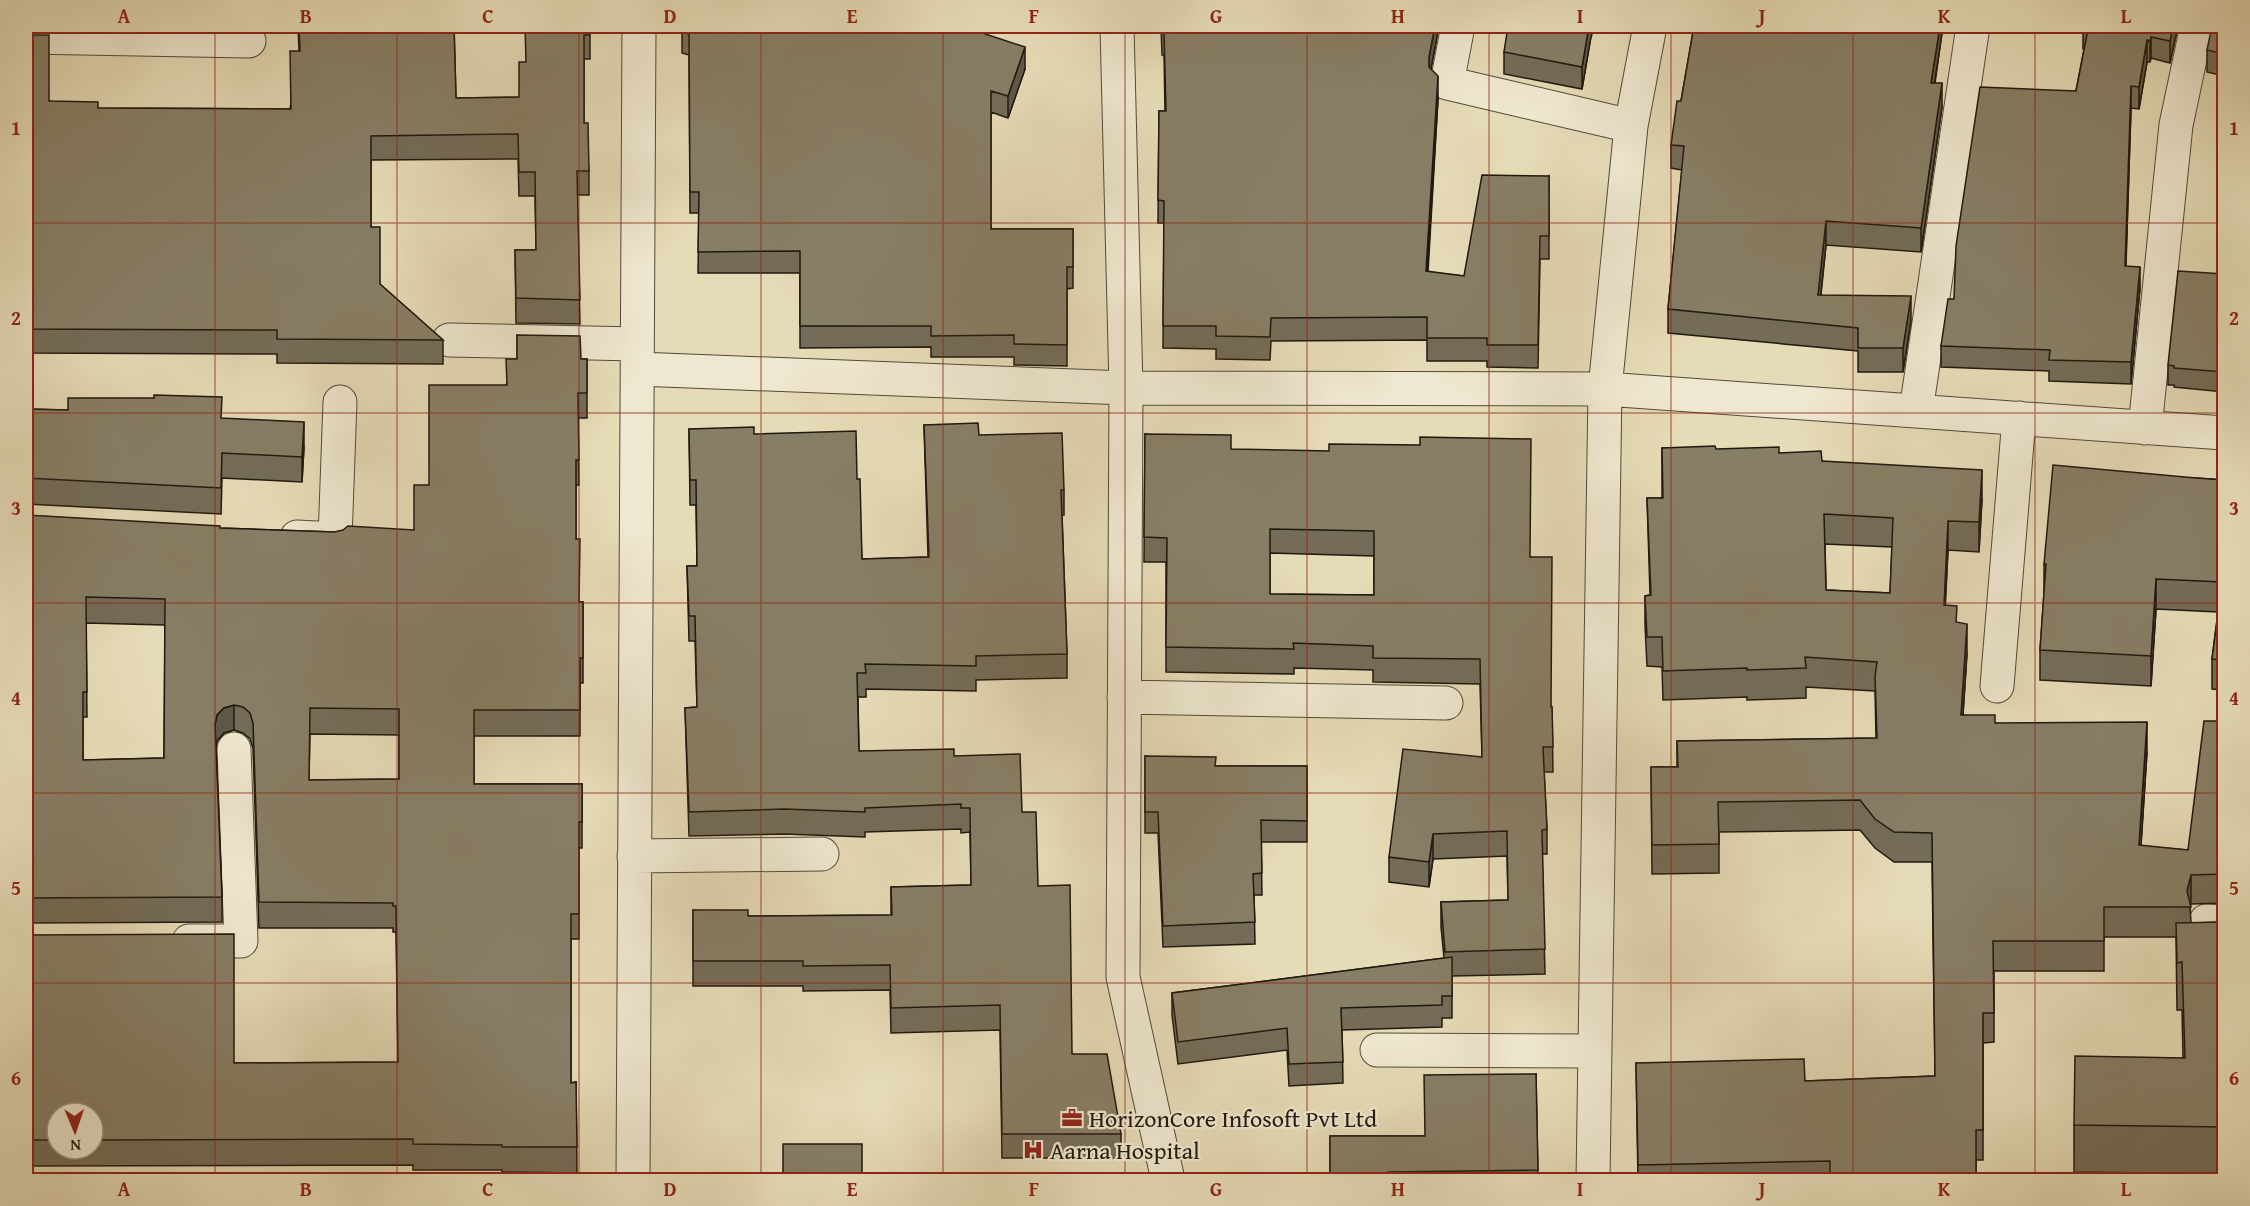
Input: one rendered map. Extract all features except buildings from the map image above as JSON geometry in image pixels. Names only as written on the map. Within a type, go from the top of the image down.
[{"type":"street","points":[[633,1180],[639,26]]},
{"type":"street","points":[[1117,26],[1126,388],[1123,977],[1168,1180]]},
{"type":"street","points":[[1458,26],[1448,83],[1631,126]]},
{"type":"street","points":[[1593,1180],[1605,389],[1631,126],[1650,26]]},
{"type":"street","points":[[1916,411],[1973,26]]},
{"type":"street","points":[[2145,428],[2176,125],[2198,26]]},
{"type":"street","points":[[26,37],[249,41]]},
{"type":"street","points":[[449,340],[637,356],[1126,388],[1605,389],[2224,433]]},
{"type":"street","points":[[263,535],[335,539],[340,402]]},
{"type":"street","points":[[1997,686],[2019,418]]},
{"type":"street","points":[[1124,697],[1446,703]]},
{"type":"street","points":[[157,941],[241,941],[234,749]]},
{"type":"street","points":[[634,856],[822,854]]},
{"type":"street","points":[[1377,1050],[1595,1051]]},
{"type":"place","name":"HorizonCore Infosoft Pvt Ltd","points":[[1072,1118]]},
{"type":"place","name":"Aarna Hospital","points":[[1033,1150]]}]
